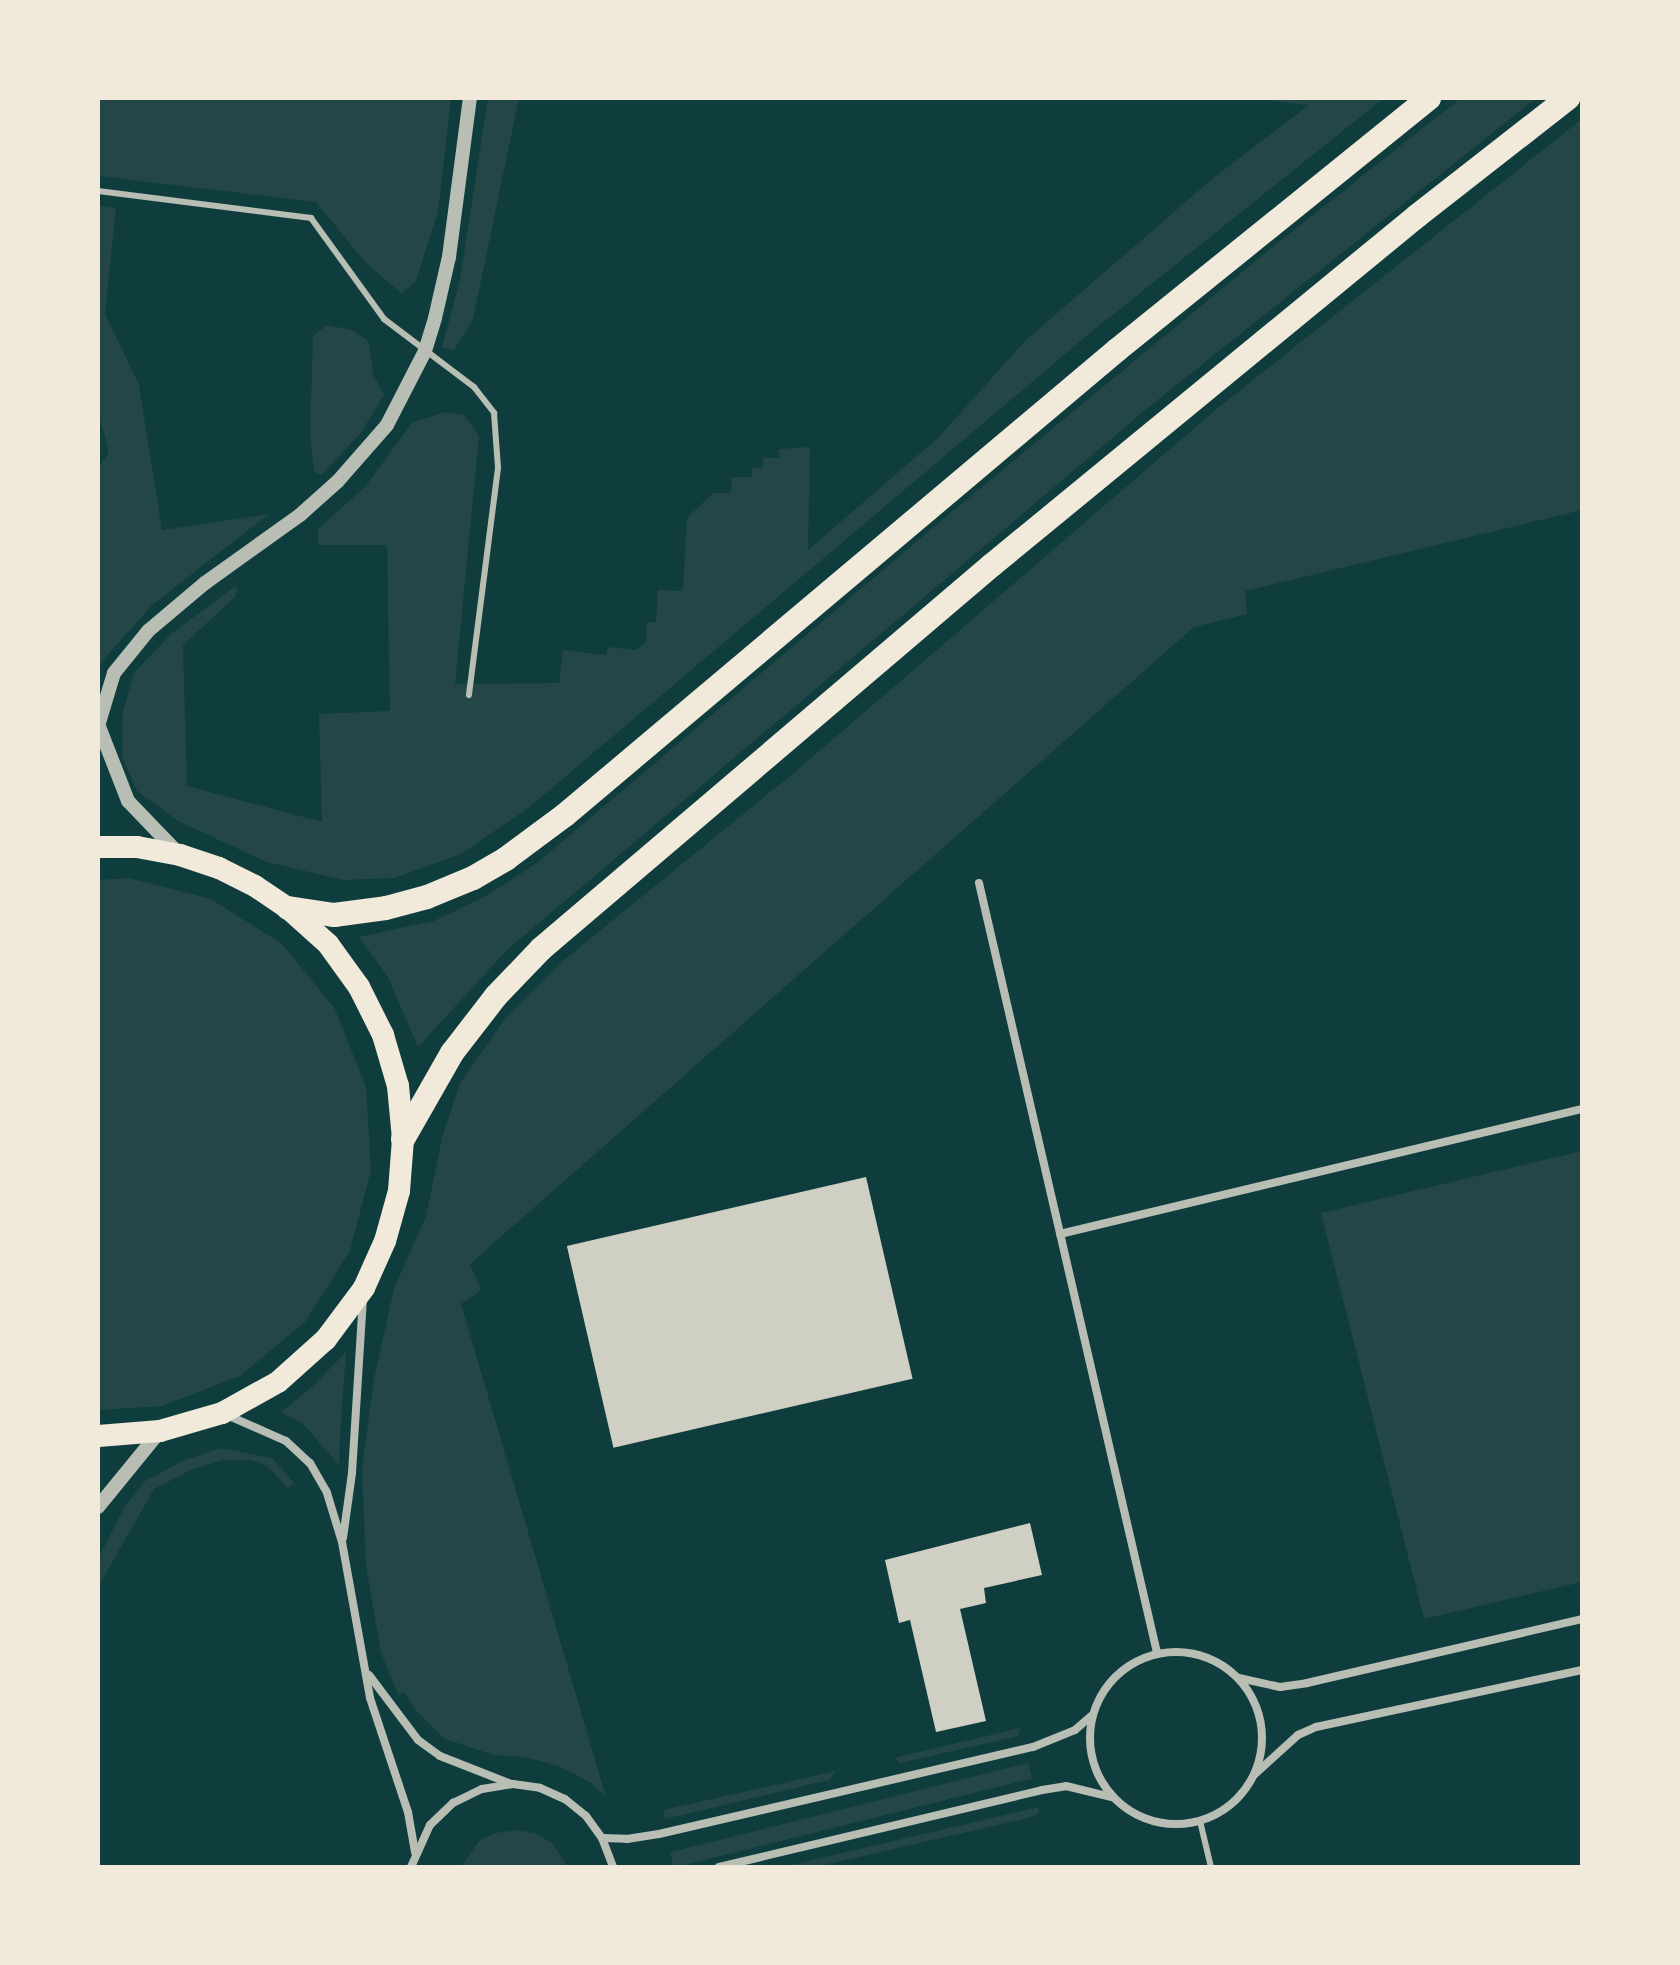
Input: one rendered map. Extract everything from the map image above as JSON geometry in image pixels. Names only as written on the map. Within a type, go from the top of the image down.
[{"type":"highway","points":[[288,908],[334,915],[386,908],[462,883],[507,858],[565,815],[1117,350],[1429,98]]},
{"type":"highway","points":[[403,1139],[452,1053],[496,996],[541,949],[992,565],[1417,216],[1568,98]]},
{"type":"highway","points":[[98,847],[137,847],[180,855],[255,886],[288,908],[328,944],[359,987],[377,1023],[398,1086],[403,1139],[399,1191],[385,1241],[364,1288],[326,1339],[278,1382],[222,1413],[160,1431],[98,1436]]},
{"type":"street","points":[[180,855],[128,801],[98,725],[114,673],[130,650],[173,608],[279,532],[338,481],[387,425],[425,351],[449,257],[470,98]]},
{"type":"street","points":[[979,883],[1157,1653]]},
{"type":"street","points":[[1060,1234],[1582,1109]]},
{"type":"street","points":[[342,1542],[352,1473],[364,1288]]},
{"type":"street","points":[[222,1413],[286,1441],[310,1463],[327,1493],[342,1542],[355,1631],[368,1674],[370,1698],[408,1812],[415,1852]]},
{"type":"street","points":[[98,1507],[160,1431]]},
{"type":"street","points":[[1238,1678],[1280,1687],[1307,1683],[1582,1619]]},
{"type":"street","points":[[1255,1775],[1262,1750],[1262,1724],[1253,1699],[1238,1678],[1215,1660],[1186,1652],[1157,1653],[1135,1661],[1116,1675],[1101,1694],[1092,1715],[1089,1745],[1096,1774],[1113,1798],[1130,1813],[1151,1822],[1174,1825],[1200,1821],[1224,1810],[1242,1795],[1255,1775],[1298,1735],[1316,1727],[1582,1670]]},
{"type":"street","points":[[368,1674],[418,1740],[440,1756],[513,1784],[540,1788],[565,1799],[586,1816],[602,1838],[613,1867]]},
{"type":"street","points":[[602,1838],[627,1839],[659,1834],[1033,1747],[1075,1730],[1092,1715]]},
{"type":"street","points":[[410,1866],[430,1825],[453,1803],[482,1789],[513,1784]]},
{"type":"street","points":[[719,1867],[1054,1788],[1066,1786],[1113,1798]]},
{"type":"lane","points":[[98,191],[311,218],[384,319],[474,387],[494,413],[498,468],[469,695]]},
{"type":"lane","points":[[1200,1821],[1211,1867]]},
{"type":"shaded area","points":[[98,98],[451,98],[438,212],[415,283],[401,293],[365,262],[316,202],[98,176]]},
{"type":"shaded area","points":[[488,98],[519,98],[473,319],[454,350],[442,347],[460,280]]},
{"type":"shaded area","points":[[1248,98],[1384,98],[1090,333],[527,809],[461,854],[394,878],[343,880],[267,862],[180,822],[137,791],[122,756],[123,711],[134,673],[172,633],[237,585],[236,596],[183,645],[187,786],[322,822],[319,714],[390,711],[387,545],[318,545],[318,529],[365,487],[412,423],[445,412],[464,415],[479,436],[455,684],[559,683],[563,650],[606,655],[608,647],[636,650],[646,642],[647,622],[656,622],[658,590],[683,591],[687,518],[713,493],[731,493],[732,477],[752,477],[752,468],[763,468],[763,458],[779,458],[779,449],[810,447],[808,550],[938,438],[1025,341],[1212,179],[1309,105]]},
{"type":"shaded area","points":[[1461,98],[1536,98],[1150,406],[507,950],[418,1047],[388,977],[359,937],[434,921],[486,896],[537,863],[948,515],[1270,249]]},
{"type":"shaded area","points":[[1582,119],[1582,510],[1245,591],[1247,614],[1194,627],[470,1264],[481,1290],[461,1304],[606,1797],[591,1783],[559,1766],[525,1757],[494,1755],[445,1739],[417,1711],[404,1692],[398,1694],[381,1653],[366,1566],[362,1469],[374,1379],[394,1289],[426,1216],[443,1134],[460,1083],[505,1019],[564,960],[795,772],[1219,407]]},
{"type":"shaded area","points":[[98,206],[116,208],[105,314],[139,385],[162,530],[269,514],[152,605],[98,666],[98,469],[109,452],[98,411]]},
{"type":"shaded area","points":[[327,325],[352,330],[369,342],[373,374],[384,395],[360,434],[321,475],[314,471],[310,433],[313,336]]},
{"type":"shaded area","points":[[129,878],[211,899],[282,944],[335,1009],[366,1087],[371,1170],[350,1251],[305,1322],[240,1376],[162,1406],[98,1410],[98,880]]},
{"type":"shaded area","points":[[1582,1151],[1582,1582],[1424,1619],[1321,1213]]},
{"type":"shaded area","points":[[346,1352],[339,1465],[303,1424],[281,1412],[312,1387]]},
{"type":"shaded area","points":[[221,1448],[272,1458],[294,1483],[288,1488],[267,1466],[251,1460],[223,1460],[191,1470],[154,1489],[98,1587],[98,1559],[124,1508],[145,1481],[185,1460]]},
{"type":"shaded area","points":[[1020,1728],[1018,1736],[900,1763],[894,1758]]},
{"type":"shaded area","points":[[1028,1763],[1032,1779],[677,1867],[674,1867],[670,1852]]},
{"type":"shaded area","points":[[836,1771],[829,1780],[665,1819],[663,1810]]},
{"type":"shaded area","points":[[1039,1807],[1038,1814],[1032,1817],[816,1867],[782,1867]]},
{"type":"shaded area","points":[[516,1830],[535,1833],[552,1843],[568,1867],[461,1867],[479,1841],[496,1833]]},
{"type":"building","points":[[866,1177],[913,1379],[613,1448],[567,1246]]},
{"type":"building","points":[[1030,1523],[1042,1575],[984,1588],[986,1603],[960,1609],[986,1721],[936,1732],[910,1620],[899,1623],[885,1560]]}]
